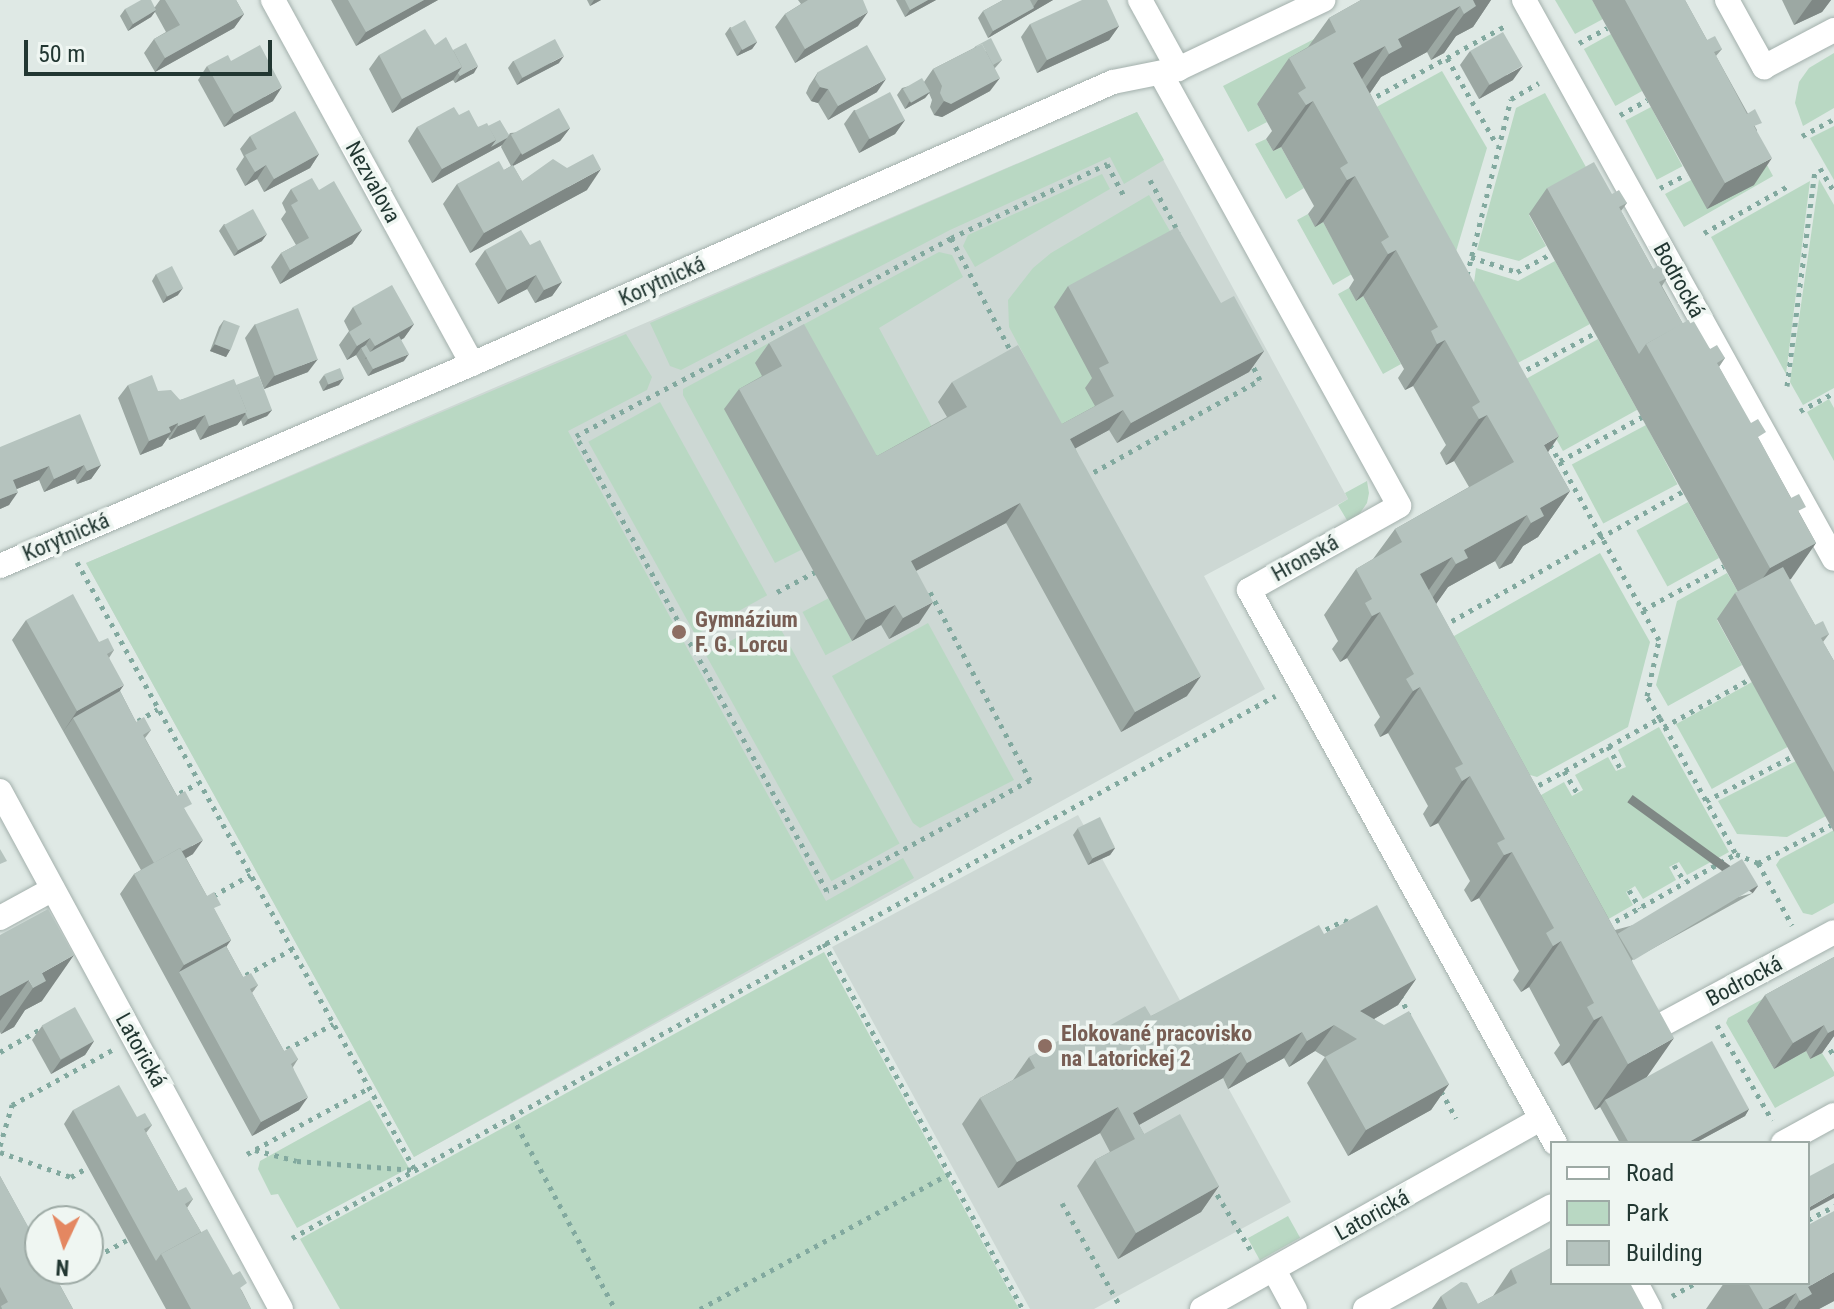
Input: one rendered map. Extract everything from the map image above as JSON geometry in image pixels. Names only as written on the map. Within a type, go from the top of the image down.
[{"type":"street","name":"Nezvalova","points":[[273,0],[472,364]]},
{"type":"street","points":[[1140,0],[1170,72]]},
{"type":"street","name":"Korytnická","points":[[0,566],[472,364],[1113,82],[1170,72],[1323,0]]},
{"type":"street","points":[[1727,0],[1764,67],[1834,30]]},
{"type":"street","name":"Bodrocká","points":[[1519,10],[1834,559]]},
{"type":"street","name":"Hronská","points":[[1170,72],[1399,506],[1249,590],[1554,1141]]},
{"type":"street","name":"Latorická","points":[[0,791],[281,1309]]},
{"type":"street","points":[[0,918],[53,889]]},
{"type":"street","name":"Bodrocká","points":[[1654,1029],[1834,932]]},
{"type":"street","points":[[1787,1141],[1834,1115]]},
{"type":"street","name":"Latorická","points":[[1202,1309],[1541,1119]]},
{"type":"street","points":[[1365,1309],[1550,1207]]},
{"type":"street","points":[[1274,1270],[1295,1309]]},
{"type":"street","points":[[1638,1285],[1659,1304]]},
{"type":"path","points":[[1360,106],[1447,58],[1519,10]]},
{"type":"path","points":[[1575,45],[1607,28]]},
{"type":"path","points":[[1447,58],[1497,146]]},
{"type":"path","points":[[1466,279],[1511,99],[1546,80]]},
{"type":"path","points":[[1615,117],[1647,100]]},
{"type":"path","points":[[1802,136],[1834,119]]},
{"type":"path","points":[[930,592],[1030,780],[827,891],[576,436],[951,238],[1107,164],[1124,196]]},
{"type":"path","points":[[1787,386],[1818,169],[1834,191]]},
{"type":"path","points":[[1656,190],[1687,174]]},
{"type":"path","points":[[1150,180],[1187,247]]},
{"type":"path","points":[[1704,233],[1788,186]]},
{"type":"path","points":[[951,238],[1014,356]]},
{"type":"path","points":[[1470,257],[1517,272],[1551,254]]},
{"type":"path","points":[[1513,377],[1595,333]]},
{"type":"path","points":[[1078,481],[1260,380],[1246,353]]},
{"type":"path","points":[[1800,411],[1834,393]]},
{"type":"path","points":[[1560,461],[1642,417]]},
{"type":"path","points":[[1544,433],[1659,640],[1647,696],[1736,854],[1758,863],[1794,929]]},
{"type":"path","points":[[1442,627],[1682,492]]},
{"type":"path","points":[[77,562],[415,1170]]},
{"type":"path","points":[[1643,610],[1724,566]]},
{"type":"path","points":[[777,592],[815,572]]},
{"type":"path","points":[[105,642],[117,636]]},
{"type":"path","points":[[1664,727],[1750,679]]},
{"type":"path","points":[[292,1238],[1270,699]]},
{"type":"path","points":[[134,723],[158,709]]},
{"type":"path","points":[[1522,795],[1660,718]]},
{"type":"path","points":[[1608,746],[1621,769]]},
{"type":"path","points":[[1706,801],[1793,756]]},
{"type":"path","points":[[1564,771],[1577,793]]},
{"type":"path","points":[[163,802],[198,783]]},
{"type":"path","points":[[1758,863],[1831,825]]},
{"type":"path","points":[[1599,931],[1736,854]]},
{"type":"path","points":[[1674,865],[1685,882]]},
{"type":"path","points":[[201,902],[250,875]]},
{"type":"path","points":[[1629,890],[1640,908]]},
{"type":"path","points":[[1303,941],[1344,920],[1362,926]]},
{"type":"path","points":[[824,943],[1023,1309]]},
{"type":"path","points":[[230,984],[292,949]]},
{"type":"path","points":[[1396,989],[1414,1028]]},
{"type":"path","points":[[1715,1020],[1772,1120]]},
{"type":"path","points":[[0,1052],[54,1021]]},
{"type":"path","points":[[270,1058],[333,1024]]},
{"type":"path","points":[[1825,1040],[1834,1056]]},
{"type":"path","points":[[0,1146],[12,1105],[113,1050]]},
{"type":"path","points":[[1437,1083],[1456,1118]]},
{"type":"path","points":[[247,1154],[369,1088]]},
{"type":"path","points":[[512,1116],[615,1309]]},
{"type":"path","points":[[255,1150],[297,1161],[415,1170]]},
{"type":"path","points":[[0,1152],[71,1177],[88,1167]]},
{"type":"path","points":[[700,1309],[950,1174]]},
{"type":"path","points":[[1207,1178],[1242,1236]]},
{"type":"path","points":[[1062,1203],[1119,1304]]},
{"type":"path","points":[[1810,1219],[1834,1206]]},
{"type":"path","points":[[104,1252],[127,1240]]},
{"type":"path","points":[[54,1285],[57,1290]]},
{"type":"path","points":[[1659,1304],[1692,1285]]},
{"type":"shaded area","name":"Gymnázium F. G. Lorcu","points":[[1137,112],[1348,499],[1204,576],[1265,689],[414,1157],[86,563]]},
{"type":"shaded area","name":"Elokované pracovisko na Latorickej 2","points":[[1078,815],[1291,1202],[1094,1309],[1030,1309],[832,947]]},
{"type":"green space","points":[[1555,0],[1592,0],[1603,19],[1575,34]]},
{"type":"green space","points":[[1611,34],[1643,91],[1615,106],[1584,49]]},
{"type":"green space","points":[[1320,36],[1257,104],[1267,122],[1248,132],[1223,86]]},
{"type":"green space","points":[[1834,53],[1834,108],[1803,126],[1795,103],[1799,82],[1809,68]]},
{"type":"green space","points":[[1442,71],[1487,148],[1455,255],[1371,110]]},
{"type":"green space","points":[[1545,93],[1602,196],[1529,215],[1546,246],[1519,261],[1477,250],[1516,108]]},
{"type":"green space","points":[[1651,107],[1682,166],[1657,180],[1625,121]]},
{"type":"green space","points":[[1137,112],[1164,160],[1124,184],[1110,157],[950,230],[681,370],[670,366],[650,323]]},
{"type":"green space","points":[[1834,126],[1834,180],[1810,138]]},
{"type":"green space","points":[[1748,130],[1773,176],[1684,227],[1665,194],[1691,180]]},
{"type":"green space","points":[[1266,139],[1273,151],[1281,147],[1304,188],[1286,199],[1255,144]]},
{"type":"green space","points":[[1102,174],[1110,189],[975,267],[963,246],[968,235]]},
{"type":"green space","points":[[1819,179],[1834,205],[1834,388],[1803,405],[1790,382]]},
{"type":"green space","points":[[1810,181],[1786,374],[1711,237]]},
{"type":"green space","points":[[1149,195],[1220,317],[1095,383],[1100,416],[1066,434],[1009,327],[1008,300],[1033,268],[1051,253]]},
{"type":"green space","points":[[1308,214],[1315,226],[1323,222],[1352,274],[1333,285],[1297,220]]},
{"type":"green space","points":[[939,252],[952,255],[963,277],[879,328],[937,436],[863,476],[768,386],[803,549],[775,563],[683,395],[683,389]]},
{"type":"green space","points":[[1555,261],[1590,324],[1516,364],[1473,290],[1476,268],[1518,281]]},
{"type":"green space","points":[[1349,288],[1356,300],[1363,296],[1401,364],[1383,374],[1338,294]]},
{"type":"green space","points":[[626,334],[652,377],[647,390],[568,431],[826,901],[903,858],[914,878],[414,1157],[86,563]]},
{"type":"green space","points":[[1598,339],[1637,410],[1563,451],[1524,380]]},
{"type":"green space","points":[[1829,399],[1834,408],[1834,461],[1807,412]]},
{"type":"green space","points":[[660,402],[767,595],[695,635],[588,442]]},
{"type":"green space","points":[[1646,425],[1677,484],[1603,524],[1572,464]]},
{"type":"green space","points":[[1367,481],[1367,503],[1356,519],[1348,522],[1338,505],[1348,499],[1345,493]]},
{"type":"green space","points":[[1688,502],[1719,558],[1667,587],[1636,531]]},
{"type":"green space","points":[[1600,553],[1650,642],[1628,727],[1537,777],[1500,766],[1433,648]]},
{"type":"green space","points":[[1727,573],[1745,604],[1717,620],[1742,665],[1668,706],[1656,685],[1677,601]]},
{"type":"green space","points":[[829,598],[852,641],[826,655],[803,612]]},
{"type":"green space","points":[[774,617],[900,844],[831,881],[706,655]]},
{"type":"green space","points":[[928,623],[1014,780],[920,828],[913,823],[832,676]]},
{"type":"green space","points":[[1752,682],[1788,747],[1712,789],[1676,724]]},
{"type":"green space","points":[[1659,727],[1729,852],[1687,875],[1679,862],[1669,867],[1676,880],[1643,899],[1635,886],[1626,892],[1633,905],[1591,929],[1522,806],[1564,782],[1572,796],[1583,790],[1575,775],[1608,757],[1616,771],[1626,767],[1618,750]]},
{"type":"green space","points":[[1796,761],[1826,816],[1787,837],[1737,834],[1718,801]]},
{"type":"green space","points":[[1834,830],[1834,903],[1812,915],[1803,913],[1776,865],[1780,859]]},
{"type":"green space","points":[[824,952],[1019,1309],[340,1309],[300,1239]]},
{"type":"green space","points":[[1770,995],[1747,1021],[1774,1069],[1806,1051],[1810,1059],[1822,1053],[1834,1072],[1834,1076],[1775,1108],[1726,1023],[1728,1018]]},
{"type":"green space","points":[[370,1100],[409,1168],[297,1228],[278,1194],[271,1195],[258,1169],[260,1161]]},
{"type":"green space","points":[[1288,1216],[1300,1238],[1260,1260],[1248,1238]]},
{"type":"building","points":[[141,0],[151,0],[156,10],[133,24],[125,9]]},
{"type":"building","points":[[165,0],[236,0],[244,14],[165,58],[154,39],[180,25]]},
{"type":"building","points":[[348,0],[424,0],[366,32]]},
{"type":"building","points":[[808,0],[863,0],[868,12],[805,49],[785,14]]},
{"type":"building","points":[[905,0],[928,0],[910,10]]},
{"type":"building","points":[[1003,0],[1030,0],[1034,8],[993,31],[983,11]]},
{"type":"building","points":[[1082,0],[1107,0],[1119,26],[1047,60],[1030,24]]},
{"type":"building","points":[[1361,0],[1473,0],[1476,6],[1464,14],[1460,6],[1398,39],[1402,47],[1389,54],[1385,46],[1353,63],[1559,436],[1544,445],[1570,491],[1540,508],[1544,516],[1531,523],[1527,515],[1464,550],[1468,558],[1456,564],[1452,557],[1420,574],[1674,1038],[1628,1064],[1602,1016],[1594,1020],[1587,1007],[1594,1003],[1561,941],[1553,946],[1546,933],[1554,928],[1512,852],[1504,855],[1497,843],[1505,839],[1470,776],[1462,781],[1455,768],[1463,764],[1420,687],[1413,691],[1406,679],[1414,674],[1380,612],[1372,616],[1365,603],[1372,599],[1356,569],[1402,542],[1395,529],[1514,462],[1487,415],[1479,419],[1472,407],[1480,402],[1445,340],[1437,344],[1431,331],[1438,327],[1396,250],[1388,254],[1381,242],[1389,237],[1355,176],[1347,180],[1340,168],[1348,163],[1313,101],[1306,105],[1298,93],[1306,88],[1289,58],[1336,32],[1329,18]]},
{"type":"building","points":[[1625,0],[1685,0],[1707,40],[1715,36],[1722,49],[1714,52],[1747,114],[1755,109],[1762,123],[1754,126],[1772,158],[1725,183]]},
{"type":"building","points":[[745,20],[757,42],[742,50],[730,28]]},
{"type":"building","points":[[425,29],[435,45],[446,37],[462,67],[402,99],[379,55]]},
{"type":"building","points":[[1503,32],[1522,66],[1490,85],[1470,51]]},
{"type":"building","points":[[991,38],[1002,60],[993,65],[982,44],[976,47]]},
{"type":"building","points":[[555,39],[564,56],[522,78],[514,61]]},
{"type":"building","points":[[466,43],[478,66],[460,76],[458,73],[462,67],[453,50]]},
{"type":"building","points":[[982,44],[1000,78],[951,104],[944,101],[940,93],[942,86],[933,69]]},
{"type":"building","points":[[260,45],[282,87],[234,114],[207,66],[228,55],[231,61]]},
{"type":"building","points":[[867,45],[886,79],[838,106],[828,89],[820,87],[815,79],[818,72]]},
{"type":"building","points":[[922,78],[930,92],[911,103],[903,89]]},
{"type":"building","points":[[890,92],[905,120],[870,139],[855,111]]},
{"type":"building","points":[[454,107],[459,115],[469,110],[478,127],[487,123],[496,140],[442,169],[417,127]]},
{"type":"building","points":[[559,108],[570,128],[522,155],[511,135]]},
{"type":"building","points":[[295,111],[319,154],[274,179],[266,165],[255,172],[245,155],[257,149],[250,136]]},
{"type":"building","points":[[500,120],[509,135],[491,147],[496,140],[488,126]]},
{"type":"building","points":[[593,154],[601,169],[484,233],[457,184],[499,161],[504,170],[513,165],[522,181],[553,159],[567,168]]},
{"type":"building","points":[[1594,162],[1612,194],[1619,190],[1627,203],[1619,207],[1653,269],[1661,264],[1667,278],[1659,282],[1683,324],[1646,344],[1639,354],[1547,188]]},
{"type":"building","points":[[312,178],[319,190],[334,181],[362,230],[290,270],[281,253],[309,238],[291,205],[298,201],[291,189]]},
{"type":"building","points":[[253,209],[267,234],[238,250],[224,225]]},
{"type":"building","points":[[1177,227],[1221,303],[1234,296],[1264,351],[1131,423],[1123,410],[1070,439],[1201,676],[1135,712],[1020,503],[911,561],[933,602],[903,618],[895,605],[866,620],[739,389],[782,366],[769,343],[804,324],[877,456],[967,407],[952,382],[1018,345],[1062,424],[1114,396],[1099,368],[1109,363],[1068,286]]},
{"type":"building","points":[[521,230],[530,245],[540,240],[562,282],[544,290],[536,275],[507,290],[485,250]]},
{"type":"building","points":[[172,266],[183,288],[167,296],[156,274]]},
{"type":"building","points":[[392,285],[414,324],[375,346],[370,338],[357,346],[349,332],[362,324],[353,307]]},
{"type":"building","points":[[298,308],[318,359],[275,376],[255,324]]},
{"type":"building","points":[[1692,318],[1710,349],[1717,345],[1725,358],[1717,363],[1751,423],[1758,419],[1766,432],[1758,437],[1791,498],[1799,494],[1806,507],[1798,511],[1816,543],[1770,568],[1646,344]]},
{"type":"building","points":[[224,320],[240,326],[231,350],[215,344]]},
{"type":"building","points":[[399,336],[409,354],[373,369],[361,348],[366,345],[370,352]]},
{"type":"building","points":[[340,368],[344,378],[328,385],[324,374]]},
{"type":"building","points":[[152,375],[158,391],[171,390],[180,400],[234,379],[247,412],[209,426],[205,415],[169,427],[171,432],[149,441],[128,385]]},
{"type":"building","points":[[259,376],[272,410],[248,419],[236,385]]},
{"type":"building","points":[[80,414],[101,465],[87,471],[84,465],[54,479],[49,466],[13,480],[18,492],[0,499],[0,447]]},
{"type":"building","points":[[1783,567],[1815,625],[1823,621],[1829,634],[1821,638],[1834,661],[1834,772],[1735,593]]},
{"type":"building","points":[[73,594],[99,642],[108,638],[114,650],[107,654],[124,685],[77,711],[26,620]]},
{"type":"building","points":[[120,691],[136,722],[144,717],[151,730],[143,735],[177,796],[185,791],[192,804],[184,808],[203,840],[182,851],[180,848],[154,863],[73,718]]},
{"type":"building","points":[[1100,817],[1115,848],[1092,859],[1078,828]]},
{"type":"building","points":[[180,848],[207,896],[214,892],[221,905],[214,908],[231,940],[184,965],[134,874]]},
{"type":"building","points":[[0,849],[7,861],[0,864]]},
{"type":"building","points":[[1742,859],[1758,886],[1634,960],[1618,934]]},
{"type":"building","points":[[1377,905],[1416,979],[1360,1011],[1384,1025],[1409,1011],[1449,1084],[1366,1130],[1325,1057],[1357,1039],[1334,1025],[1307,1041],[1302,1032],[1247,1063],[1241,1052],[1133,1113],[1144,1134],[1180,1114],[1219,1186],[1136,1233],[1095,1160],[1135,1139],[1118,1107],[1017,1162],[980,1098],[1035,1068],[1029,1057],[1085,1026],[1091,1036],[1145,1006],[1151,1016],[1319,925],[1324,934]]},
{"type":"building","points":[[48,909],[74,955],[42,973],[46,981],[33,988],[29,980],[0,996],[0,935]]},
{"type":"building","points":[[226,946],[243,977],[251,973],[258,985],[250,989],[284,1051],[291,1047],[298,1059],[291,1064],[308,1097],[261,1122],[179,972]]},
{"type":"building","points":[[1834,957],[1834,1030],[1828,1033],[1824,1025],[1793,1043],[1765,995]]},
{"type":"building","points":[[75,1007],[94,1041],[61,1060],[42,1025]]},
{"type":"building","points":[[1712,1041],[1749,1109],[1691,1141],[1628,1141],[1605,1100]]},
{"type":"building","points":[[119,1085],[137,1117],[145,1113],[152,1125],[144,1129],[178,1191],[186,1187],[193,1199],[185,1204],[201,1232],[161,1254],[156,1261],[73,1110]]},
{"type":"building","points":[[1834,1163],[1834,1193],[1810,1207],[1810,1176]]},
{"type":"building","points":[[0,1176],[24,1219],[24,1285],[60,1285],[73,1309],[2,1309],[1,1306],[8,1302],[0,1287]]},
{"type":"building","points":[[1834,1211],[1834,1272],[1808,1287],[1812,1294],[1800,1301],[1796,1293],[1763,1309],[1749,1285],[1810,1285],[1810,1224]]},
{"type":"building","points":[[207,1229],[233,1275],[240,1271],[247,1283],[240,1288],[251,1309],[191,1309],[161,1254]]},
{"type":"building","points":[[1550,1248],[1550,1285],[1631,1285],[1644,1309],[1447,1309],[1441,1296],[1461,1282],[1467,1283],[1478,1304],[1517,1283],[1511,1269]]},
{"type":"place","name":"Gymnázium F. G. Lorcu","points":[[679,632]]},
{"type":"place","name":"Elokované pracovisko na Latorickej 2","points":[[1045,1046]]}]
